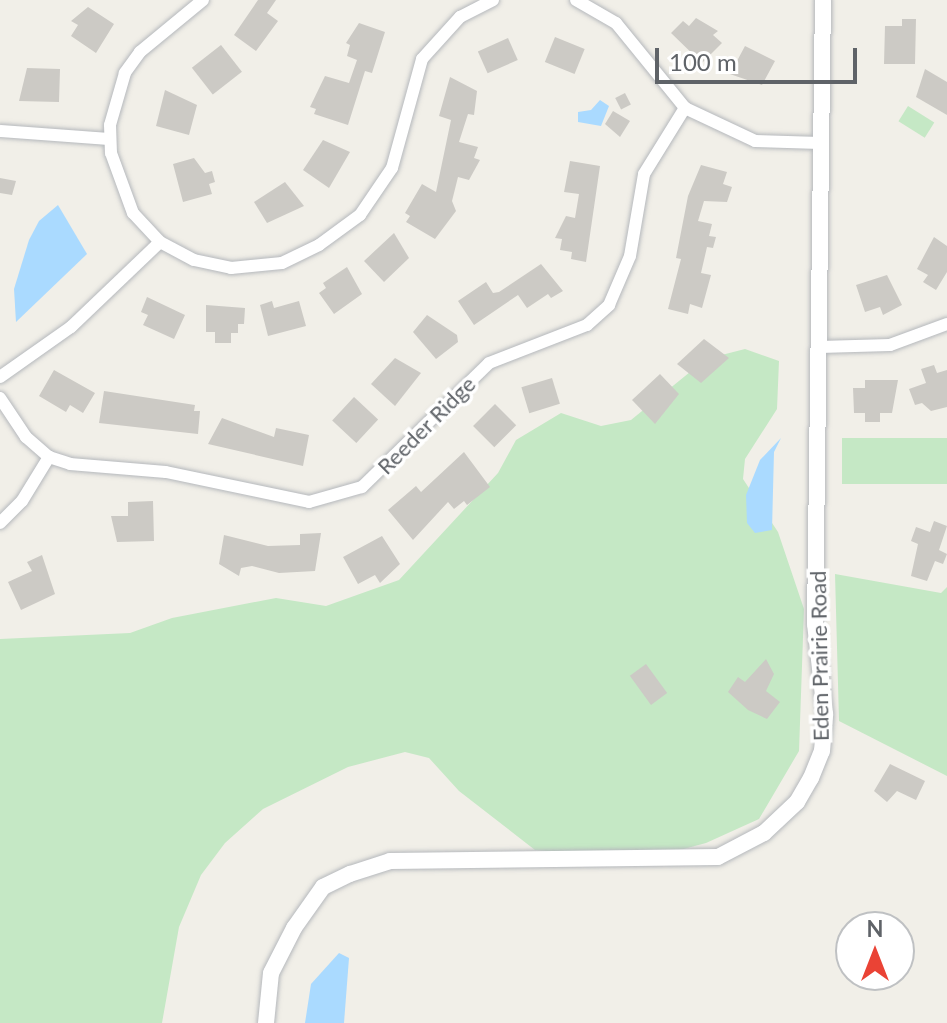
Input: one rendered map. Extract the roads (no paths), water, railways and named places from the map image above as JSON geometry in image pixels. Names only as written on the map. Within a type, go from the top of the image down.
[{"type":"street","points":[[203,0],[140,52],[125,73],[115,97],[110,139],[119,181],[133,213],[160,242],[194,260],[260,268],[304,253],[360,215],[392,168],[422,59],[460,17],[493,0]]},
{"type":"street","points":[[576,0],[616,23],[685,108],[755,141],[820,143]]},
{"type":"street","name":"Eden Prairie Road","points":[[266,1023],[271,973],[294,928],[323,887],[350,874],[390,861],[718,857],[764,833],[797,802],[822,751],[825,714],[815,624],[823,0]]},
{"type":"street","name":"Reeder Ridge","points":[[49,457],[93,468],[166,472],[281,499],[336,498],[362,487],[389,466],[489,363],[587,325],[614,309],[630,256],[644,174],[685,108]]},
{"type":"street","points":[[0,131],[110,139]]},
{"type":"street","points":[[0,377],[71,327],[160,242]]},
{"type":"street","points":[[820,347],[890,345],[947,324]]},
{"type":"street","points":[[0,398],[26,437],[49,457],[22,501],[1,519]]},
{"type":"water","points":[[600,100],[609,106],[601,126],[578,122],[578,112],[591,110]]},
{"type":"water","points":[[58,205],[87,254],[16,322],[14,289],[29,240],[39,221]]},
{"type":"water","points":[[781,438],[774,452],[772,530],[755,533],[747,523],[746,495],[760,460]]},
{"type":"water","points":[[339,953],[349,958],[344,1023],[305,1023],[311,984]]}]
